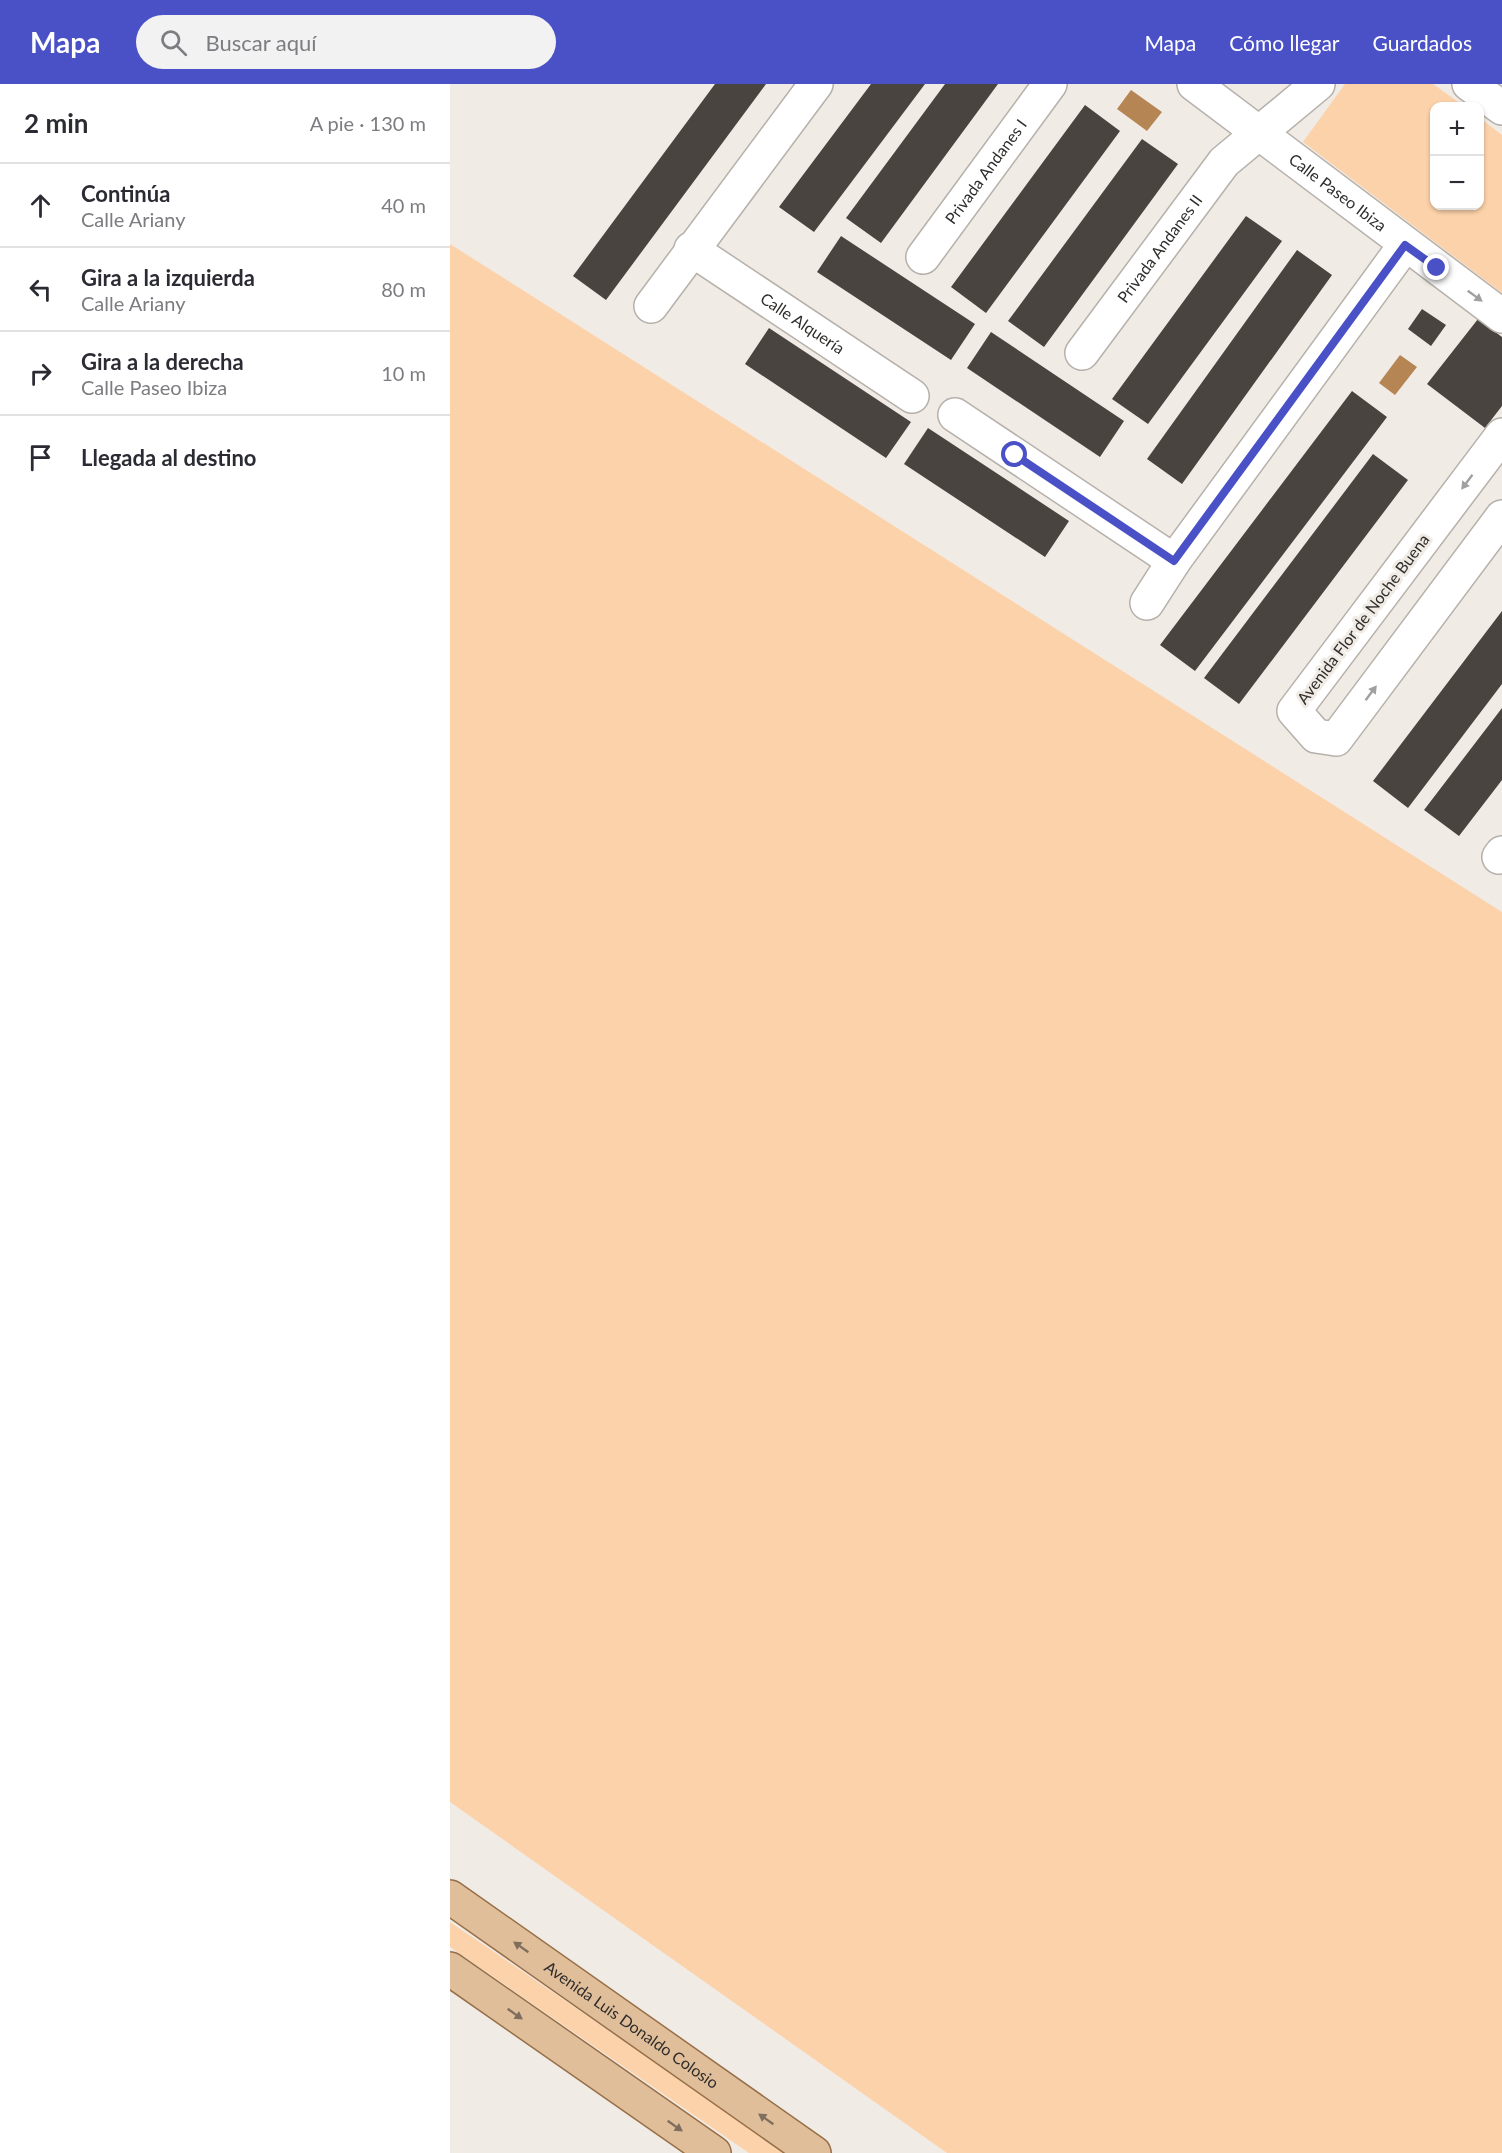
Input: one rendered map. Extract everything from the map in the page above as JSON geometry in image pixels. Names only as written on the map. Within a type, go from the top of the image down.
[{"type":"main road","name":"Avenida Luis Donaldo Colosio","points":[[450,1897],[814,2153]]},
{"type":"main road","points":[[450,1969],[714,2153]]},
{"type":"street","points":[[651,306],[691,249],[816,84]]},
{"type":"street","name":"Privada Andanes I","points":[[923,258],[1050,84]]},
{"type":"street","name":"Calle Paseo Ibiza","points":[[1194,84],[1251,141],[1405,245],[1502,316]]},
{"type":"street","points":[[1251,141],[1318,84]]},
{"type":"street","points":[[1469,84],[1502,108]]},
{"type":"street","name":"Privada Andanes II","points":[[1082,353],[1224,162],[1251,141]]},
{"type":"street","points":[[1148,603],[1174,561],[1405,245]]},
{"type":"street","name":"Calle Alquería","points":[[691,249],[912,396]]},
{"type":"street","points":[[956,415],[1174,561]]},
{"type":"street","name":"Avenida Flor de Noche Buena","points":[[1502,435],[1294,711],[1316,736],[1336,740],[1502,517]]},
{"type":"shaded area","points":[[1345,84],[1433,84],[1458,102],[1430,102],[1430,210],[1484,210],[1484,121],[1502,135],[1502,293],[1303,142]]},
{"type":"shaded area","points":[[1131,90],[1162,112],[1147,131],[1117,109]]},
{"type":"shaded area","points":[[450,244],[1502,912],[1502,2153],[947,2153],[450,1802]]},
{"type":"shaded area","points":[[1400,355],[1417,367],[1395,395],[1379,383]]},
{"type":"shaded area","points":[[450,1922],[787,2153],[749,2153],[450,1947]]},
{"type":"building","points":[[715,84],[766,84],[606,300],[573,276]]},
{"type":"building","points":[[871,84],[925,84],[814,232],[779,207]]},
{"type":"building","points":[[945,84],[998,84],[881,243],[846,218]]},
{"type":"building","points":[[1085,105],[1120,131],[986,313],[951,287]]},
{"type":"building","points":[[1142,139],[1178,164],[1044,347],[1008,321]]},
{"type":"building","points":[[1246,216],[1282,241],[1148,424],[1112,399]]},
{"type":"building","points":[[841,236],[975,324],[951,360],[817,272]]},
{"type":"building","points":[[1297,250],[1332,275],[1182,484],[1147,459]]},
{"type":"building","points":[[1422,309],[1446,325],[1431,346],[1408,329]]},
{"type":"building","points":[[1478,319],[1502,337],[1502,406],[1485,428],[1427,384]]},
{"type":"building","points":[[769,328],[911,422],[886,458],[745,364]]},
{"type":"building","points":[[991,332],[1124,421],[1100,457],[967,368]]},
{"type":"building","points":[[1352,391],[1387,417],[1195,671],[1160,645]]},
{"type":"building","points":[[928,428],[1069,521],[1045,557],[904,464]]},
{"type":"building","points":[[1373,454],[1408,480],[1239,704],[1204,678]]},
{"type":"building","points":[[1502,611],[1502,684],[1408,808],[1373,781]]},
{"type":"building","points":[[1502,708],[1502,780],[1459,836],[1424,810]]},
{"type":"route","points":[[1015,455],[1174,561],[1405,245],[1437,268]]}]
